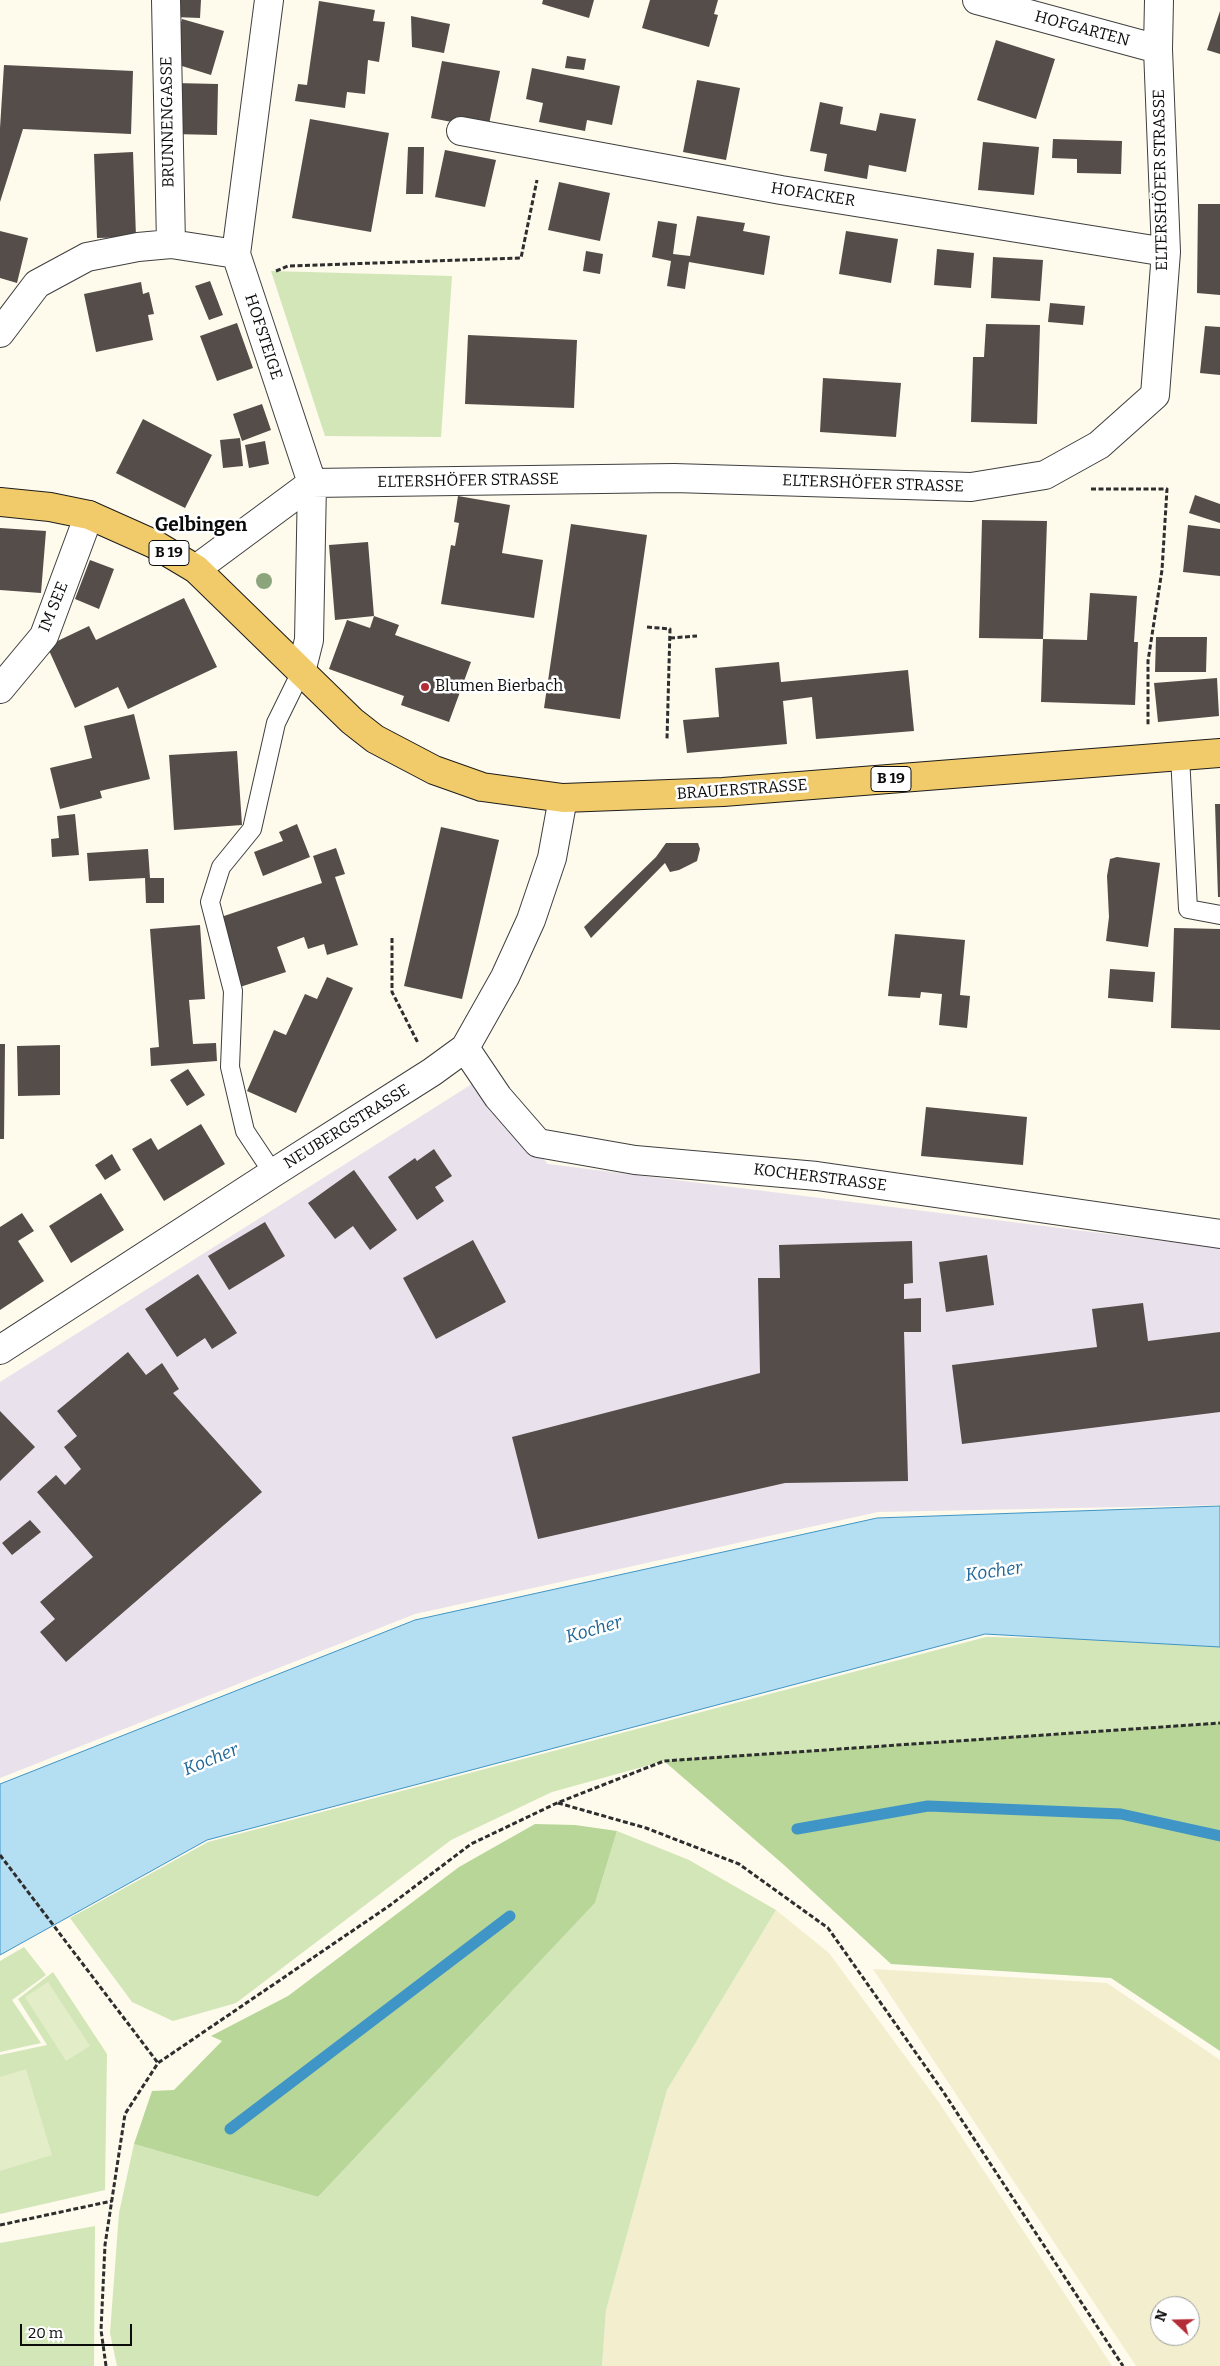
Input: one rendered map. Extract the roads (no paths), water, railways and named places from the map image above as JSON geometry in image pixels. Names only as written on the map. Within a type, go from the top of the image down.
[{"type":"main road","name":"B 19","points":[[0,502],[50,507],[89,515],[154,544],[196,569],[301,672]]},
{"type":"main road","name":"BRAUERSTRASSE","points":[[301,672],[352,721],[375,739],[412,760],[482,787],[562,798],[723,792],[1148,758],[1220,754]]},
{"type":"street","name":"BRUNNENGASSE","points":[[166,0],[171,244]]},
{"type":"street","name":"HOFSTEIGE","points":[[269,0],[236,254],[312,483],[309,640],[301,672]]},
{"type":"street","name":"HOFGARTEN","points":[[977,0],[1158,49]]},
{"type":"street","name":"ELTERSHÖFER STRASSE","points":[[312,483],[674,478],[971,487],[1046,475],[1099,445],[1155,394],[1166,252],[1158,49],[1159,0]]},
{"type":"street","name":"HOFACKER","points":[[461,131],[781,190],[1166,252]]},
{"type":"street","points":[[0,332],[37,284],[87,257],[171,244],[236,254]]},
{"type":"street","points":[[196,569],[312,483]]},
{"type":"street","name":"IM SEE","points":[[0,689],[44,636],[89,515]]},
{"type":"street","name":"NEUBERGSTRASSE","points":[[0,1350],[432,1072],[465,1048],[505,977],[531,920],[552,858],[562,798]]},
{"type":"street","name":"KOCHERSTRASSE","points":[[465,1048],[498,1097],[538,1143],[635,1160],[817,1176],[1220,1234]]},
{"type":"lane","points":[[273,1173],[245,1131],[230,1067],[233,990],[210,902],[221,867],[252,829],[276,724],[301,672]]},
{"type":"lane","points":[[1180,756],[1188,909],[1220,915]]},
{"type":"water","name":"Kocher","points":[[1220,1506],[1220,1647],[985,1634],[207,1840],[0,1955],[0,1784],[415,1620],[877,1518]]},
{"type":"waterway","points":[[797,1829],[928,1806],[1121,1814],[1220,1836]]},
{"type":"waterway","points":[[230,2129],[510,1916]]},
{"type":"place","name":"Blumen Bierbach","points":[[425,687]]},
{"type":"district","name":"Gelbingen","points":[[201,526]]}]
